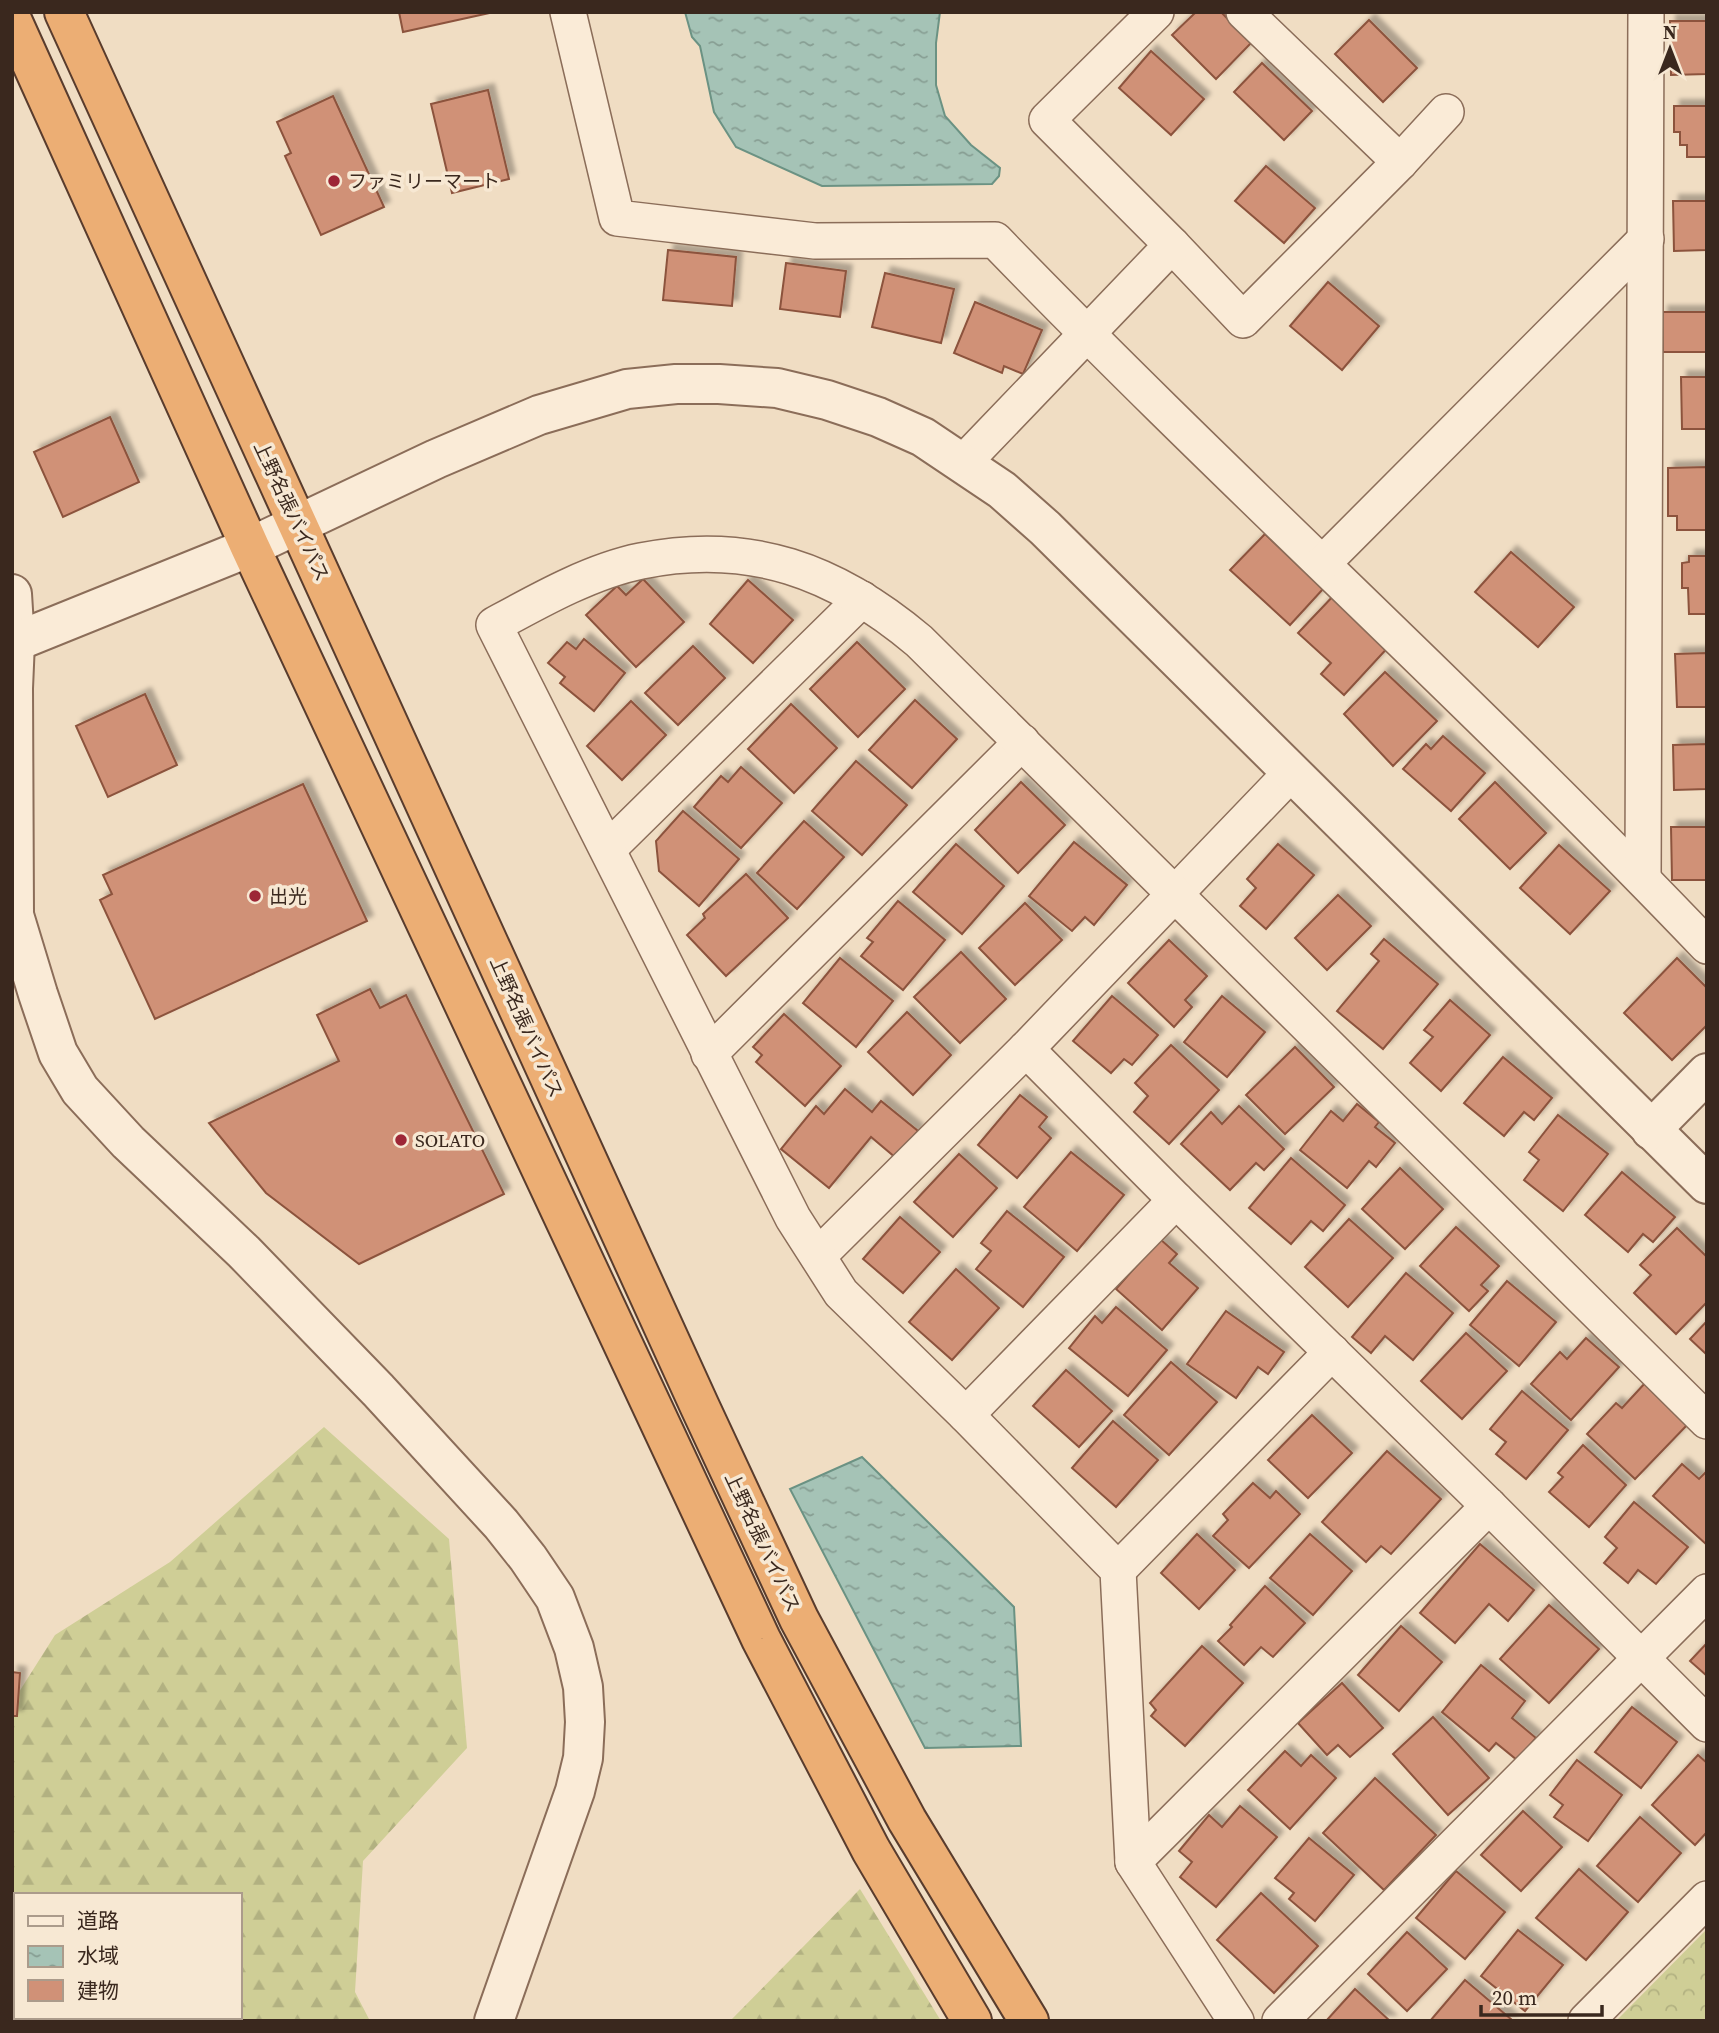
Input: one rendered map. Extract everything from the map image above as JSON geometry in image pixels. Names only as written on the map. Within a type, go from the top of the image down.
[{"type":"highway","name":"上野名張バイパス","points":[[64,12],[799,1619],[906,1820],[1029,2021]]},
{"type":"highway","points":[[12,20],[250,547],[761,1639],[871,1850],[972,2021]]},
{"type":"street","points":[[568,12],[617,218],[815,241],[995,240],[1086,334],[1323,563],[1643,879],[1707,946]]},
{"type":"street","points":[[1156,12],[1047,120],[1243,320],[1446,112]]},
{"type":"street","points":[[1244,12],[1400,162]]},
{"type":"street","points":[[1643,879],[1646,12]]},
{"type":"street","points":[[1323,563],[1646,239]]},
{"type":"street","points":[[962,464],[1172,245]]},
{"type":"street","points":[[15,642],[250,547],[436,459],[540,415],[627,389],[676,384],[719,384],[777,388],[828,400],[878,417],[923,437],[1002,490],[1045,528],[1707,1184]]},
{"type":"street","points":[[1236,2021],[1133,1862],[1118,1570],[966,1415],[841,1293],[793,1218],[494,625],[532,604],[598,575],[640,561],[676,556],[715,554],[749,557],[792,566],[826,579],[862,598],[919,641],[1707,1421]]},
{"type":"street","points":[[12,594],[15,642],[14,915],[58,1053],[80,1090],[120,1134],[244,1252],[378,1390],[501,1524],[555,1598],[574,1648],[583,1687],[583,1758],[575,1791],[494,2021]]},
{"type":"street","points":[[608,849],[862,598]]},
{"type":"street","points":[[709,1054],[1021,742]]},
{"type":"street","points":[[818,1256],[1026,1049],[1292,772]]},
{"type":"street","points":[[1026,1049],[1707,1724]]},
{"type":"street","points":[[1651,1130],[1707,1073]]},
{"type":"street","points":[[966,1415],[1176,1200]]},
{"type":"street","points":[[1118,1570],[1332,1352]]},
{"type":"street","points":[[1133,1862],[1489,1506]]},
{"type":"street","points":[[1280,2021],[1707,1592]]},
{"type":"street","points":[[1586,2021],[1707,1899]]},
{"type":"green space","points":[[324,1427],[449,1539],[467,1748],[363,1861],[355,1992],[370,2021],[12,2021],[12,1703],[55,1635],[170,1562]]},
{"type":"green space","points":[[860,1889],[941,2021],[730,2021]]},
{"type":"green space","points":[[1707,1929],[1707,2021],[1616,2021]]},
{"type":"water","points":[[685,12],[940,12],[936,43],[936,85],[945,116],[971,145],[1000,168],[999,176],[992,184],[822,186],[736,147],[714,112],[700,46],[692,37]]},
{"type":"water","points":[[862,1457],[1014,1607],[1021,1746],[925,1748],[790,1489]]},
{"type":"building","points":[[399,12],[494,12],[403,32]]},
{"type":"building","points":[[1196,12],[1221,12],[1251,43],[1216,79],[1172,35]]},
{"type":"building","points":[[1369,20],[1417,68],[1383,102],[1335,54]]},
{"type":"building","points":[[1670,21],[1707,21],[1707,74],[1671,75]]},
{"type":"building","points":[[1151,51],[1204,99],[1171,135],[1119,88]]},
{"type":"building","points":[[1262,63],[1312,111],[1284,140],[1234,92]]},
{"type":"building","points":[[488,90],[509,179],[452,193],[431,104]]},
{"type":"building","name":"ファミリーマート","points":[[333,96],[384,207],[321,235],[285,156],[291,153],[277,122]]},
{"type":"building","points":[[1674,106],[1707,106],[1707,157],[1687,157],[1687,145],[1680,145],[1680,132],[1674,132]]},
{"type":"building","points":[[1266,166],[1315,208],[1284,243],[1235,201]]},
{"type":"building","points":[[1673,201],[1707,201],[1707,250],[1674,251]]},
{"type":"building","points":[[668,250],[736,257],[732,306],[663,300]]},
{"type":"building","points":[[786,263],[846,271],[840,317],[780,309]]},
{"type":"building","points":[[885,273],[954,289],[941,343],[872,327]]},
{"type":"building","points":[[1328,282],[1379,326],[1342,370],[1290,326]]},
{"type":"building","points":[[975,302],[1042,330],[1023,374],[1004,366],[1002,373],[954,353]]},
{"type":"building","points":[[1662,312],[1707,312],[1707,352],[1663,352]]},
{"type":"building","points":[[1681,377],[1707,377],[1707,429],[1682,429]]},
{"type":"building","points":[[110,417],[139,482],[63,517],[34,452]]},
{"type":"building","points":[[1707,467],[1707,530],[1677,530],[1677,516],[1668,516],[1668,468]]},
{"type":"building","points":[[1265,534],[1323,589],[1290,625],[1230,570]]},
{"type":"building","points":[[1511,552],[1574,607],[1538,647],[1475,592]]},
{"type":"building","points":[[1689,556],[1707,556],[1707,614],[1689,614],[1688,588],[1682,588],[1682,563],[1689,562]]},
{"type":"building","points":[[643,579],[684,622],[636,667],[586,615],[617,586],[626,595]]},
{"type":"building","points":[[748,580],[793,620],[753,663],[710,624]]},
{"type":"building","points":[[1337,592],[1392,643],[1344,695],[1321,674],[1331,663],[1298,633]]},
{"type":"building","points":[[584,639],[625,673],[594,711],[560,683],[565,677],[548,663],[567,642],[576,649]]},
{"type":"building","points":[[857,642],[905,689],[858,737],[810,689]]},
{"type":"building","points":[[693,646],[725,678],[678,725],[645,693]]},
{"type":"building","points":[[1707,653],[1707,707],[1677,707],[1675,654]]},
{"type":"building","points":[[1385,672],[1437,721],[1393,766],[1344,714]]},
{"type":"building","points":[[145,694],[177,765],[108,797],[76,726]]},
{"type":"building","points":[[915,700],[957,739],[912,788],[869,750]]},
{"type":"building","points":[[631,701],[666,735],[622,780],[587,746]]},
{"type":"building","points":[[791,704],[837,748],[794,793],[748,749]]},
{"type":"building","points":[[1443,736],[1485,773],[1451,811],[1403,769],[1426,744],[1431,749]]},
{"type":"building","points":[[1707,744],[1707,789],[1674,790],[1673,745]]},
{"type":"building","points":[[856,761],[907,805],[862,855],[812,811]]},
{"type":"building","points":[[741,767],[782,803],[741,848],[694,807],[721,776],[728,782]]},
{"type":"building","points":[[1021,782],[1065,825],[1018,873],[975,830]]},
{"type":"building","points":[[1495,782],[1546,833],[1510,869],[1459,819]]},
{"type":"building","points":[[303,784],[367,921],[155,1019],[100,900],[112,894],[103,875]]},
{"type":"building","points":[[683,811],[739,859],[699,906],[659,871],[656,841]]},
{"type":"building","points":[[804,821],[844,857],[797,909],[757,873]]},
{"type":"building","points":[[1671,827],[1707,827],[1707,880],[1672,880]]},
{"type":"building","points":[[1074,842],[1127,885],[1094,925],[1085,917],[1072,931],[1029,896]]},
{"type":"building","points":[[956,844],[1004,886],[962,934],[913,892]]},
{"type":"building","points":[[1278,844],[1314,875],[1266,929],[1240,906],[1256,888],[1247,879]]},
{"type":"building","points":[[1559,845],[1610,891],[1570,934],[1520,888]]},
{"type":"building","points":[[746,874],[788,918],[726,976],[687,935],[705,918],[703,914]]},
{"type":"building","points":[[1338,895],[1371,926],[1327,970],[1295,938]]},
{"type":"building","points":[[898,901],[945,940],[903,990],[861,956],[873,942],[867,938]]},
{"type":"building","points":[[1025,903],[1062,940],[1015,985],[979,948]]},
{"type":"building","points":[[1384,939],[1438,984],[1383,1049],[1337,1011],[1379,961],[1371,954]]},
{"type":"building","points":[[1169,940],[1207,976],[1185,1000],[1192,1007],[1174,1027],[1128,983]]},
{"type":"building","points":[[961,952],[1006,999],[960,1043],[914,997]]},
{"type":"building","points":[[840,958],[893,1001],[856,1047],[803,1003]]},
{"type":"building","points":[[1677,958],[1707,988],[1707,1025],[1672,1060],[1624,1013]]},
{"type":"building","points":[[370,989],[380,1008],[406,995],[504,1194],[359,1264],[266,1193],[209,1123],[339,1061],[317,1015]]},
{"type":"building","points":[[1112,996],[1158,1035],[1132,1065],[1124,1059],[1111,1073],[1073,1041]]},
{"type":"building","points":[[1222,996],[1265,1032],[1227,1077],[1184,1042]]},
{"type":"building","points":[[1450,1000],[1490,1035],[1441,1091],[1410,1063],[1433,1037],[1424,1030]]},
{"type":"building","points":[[907,1012],[951,1055],[913,1095],[868,1052]]},
{"type":"building","points":[[784,1014],[841,1066],[805,1106],[756,1062],[762,1055],[753,1047]]},
{"type":"building","points":[[1171,1045],[1219,1090],[1169,1144],[1134,1112],[1148,1096],[1135,1083]]},
{"type":"building","points":[[1295,1047],[1334,1087],[1285,1134],[1246,1095]]},
{"type":"building","points":[[1503,1057],[1552,1098],[1534,1120],[1524,1112],[1504,1136],[1464,1103]]},
{"type":"building","points":[[845,1089],[872,1112],[881,1101],[918,1131],[896,1158],[871,1137],[829,1188],[781,1149],[816,1106],[824,1114]]},
{"type":"building","points":[[1020,1095],[1047,1117],[1039,1127],[1051,1138],[1017,1178],[978,1145]]},
{"type":"building","points":[[1357,1104],[1379,1122],[1375,1127],[1395,1143],[1376,1167],[1369,1161],[1347,1188],[1300,1150],[1331,1111],[1343,1121]]},
{"type":"building","points":[[1239,1106],[1284,1149],[1264,1170],[1256,1163],[1230,1190],[1181,1144],[1211,1112],[1222,1124]]},
{"type":"building","points":[[1558,1115],[1608,1154],[1563,1211],[1524,1180],[1539,1160],[1529,1152]]},
{"type":"building","points":[[1071,1152],[1124,1195],[1077,1251],[1024,1207]]},
{"type":"building","points":[[959,1154],[997,1188],[953,1237],[914,1202]]},
{"type":"building","points":[[1291,1158],[1345,1205],[1323,1231],[1311,1221],[1291,1244],[1249,1208]]},
{"type":"building","points":[[1400,1168],[1443,1209],[1405,1249],[1362,1209]]},
{"type":"building","points":[[1622,1172],[1675,1217],[1653,1242],[1643,1234],[1628,1252],[1585,1215]]},
{"type":"building","points":[[1007,1211],[1064,1257],[1023,1307],[976,1269],[991,1251],[981,1243]]},
{"type":"building","points":[[900,1217],[940,1252],[903,1293],[863,1259]]},
{"type":"building","points":[[1349,1219],[1393,1258],[1348,1307],[1305,1267]]},
{"type":"building","points":[[1456,1227],[1499,1266],[1481,1285],[1488,1291],[1469,1311],[1420,1266]]},
{"type":"building","points":[[1677,1228],[1707,1257],[1707,1302],[1676,1334],[1634,1293],[1651,1275],[1640,1265]]},
{"type":"building","points":[[1160,1239],[1177,1254],[1169,1263],[1198,1288],[1162,1330],[1116,1289]]},
{"type":"building","points":[[956,1269],[999,1308],[952,1360],[909,1322]]},
{"type":"building","points":[[1406,1273],[1453,1313],[1413,1360],[1385,1336],[1371,1353],[1352,1337]]},
{"type":"building","points":[[1507,1281],[1556,1322],[1519,1366],[1470,1325]]},
{"type":"building","points":[[1116,1307],[1167,1350],[1128,1396],[1069,1348],[1095,1316],[1102,1323]]},
{"type":"building","points":[[1226,1311],[1284,1352],[1268,1374],[1258,1367],[1236,1398],[1187,1364]]},
{"type":"building","points":[[1707,1321],[1707,1355],[1690,1339]]},
{"type":"building","points":[[1466,1333],[1507,1371],[1462,1419],[1421,1381]]},
{"type":"building","points":[[1586,1338],[1619,1367],[1571,1420],[1531,1384],[1560,1352],[1567,1359]]},
{"type":"building","points":[[1171,1362],[1217,1402],[1169,1455],[1124,1415]]},
{"type":"building","points":[[1066,1370],[1112,1411],[1079,1447],[1033,1406]]},
{"type":"building","points":[[1646,1382],[1689,1423],[1635,1479],[1587,1434],[1616,1403],[1622,1408]]},
{"type":"building","points":[[1522,1391],[1568,1430],[1526,1479],[1496,1454],[1506,1442],[1490,1429]]},
{"type":"building","points":[[1312,1415],[1352,1453],[1308,1498],[1268,1460]]},
{"type":"building","points":[[1113,1421],[1158,1460],[1116,1507],[1072,1468]]},
{"type":"building","points":[[1583,1445],[1626,1485],[1589,1527],[1549,1492],[1563,1477],[1558,1473]]},
{"type":"building","points":[[1387,1451],[1441,1499],[1391,1554],[1381,1546],[1366,1562],[1322,1522]]},
{"type":"building","points":[[1682,1464],[1699,1479],[1707,1471],[1707,1545],[1653,1496]]},
{"type":"building","points":[[1253,1483],[1270,1498],[1276,1491],[1300,1514],[1249,1568],[1213,1536],[1228,1520],[1223,1514]]},
{"type":"building","points":[[1634,1502],[1688,1547],[1656,1584],[1638,1570],[1628,1583],[1604,1563],[1617,1548],[1605,1537]]},
{"type":"building","points":[[1197,1534],[1235,1570],[1199,1609],[1161,1573]]},
{"type":"building","points":[[1310,1534],[1352,1571],[1313,1615],[1270,1578]]},
{"type":"building","points":[[1480,1544],[1534,1590],[1508,1621],[1489,1604],[1455,1643],[1420,1613]]},
{"type":"building","points":[[1265,1586],[1305,1623],[1273,1657],[1261,1647],[1244,1665],[1218,1641]]},
{"type":"building","points":[[1549,1605],[1599,1649],[1549,1703],[1500,1659]]},
{"type":"building","points":[[1401,1626],[1442,1662],[1399,1711],[1358,1675]]},
{"type":"building","points":[[1707,1643],[1707,1676],[1690,1661]]},
{"type":"building","points":[[1202,1646],[1243,1683],[1185,1746],[1151,1716],[1156,1710],[1150,1703]]},
{"type":"building","points":[[1481,1665],[1525,1701],[1512,1718],[1536,1738],[1517,1760],[1496,1743],[1489,1751],[1442,1712]]},
{"type":"building","points":[[12,1672],[20,1673],[17,1716],[12,1716]]},
{"type":"building","points":[[1342,1683],[1383,1728],[1350,1757],[1338,1745],[1327,1755],[1298,1723]]},
{"type":"building","points":[[1632,1707],[1677,1742],[1641,1788],[1595,1752]]},
{"type":"building","points":[[1433,1717],[1489,1778],[1448,1815],[1393,1754]]},
{"type":"building","points":[[1285,1751],[1301,1766],[1311,1755],[1336,1778],[1290,1829],[1248,1790]]},
{"type":"building","points":[[1698,1755],[1707,1763],[1707,1832],[1695,1845],[1652,1805]]},
{"type":"building","points":[[1577,1760],[1622,1795],[1588,1841],[1554,1817],[1563,1805],[1550,1795]]},
{"type":"building","points":[[1375,1778],[1436,1835],[1384,1890],[1323,1833]]},
{"type":"building","points":[[1240,1806],[1277,1837],[1216,1907],[1180,1877],[1192,1862],[1179,1851],[1209,1815],[1222,1827]]},
{"type":"building","points":[[1523,1811],[1562,1847],[1521,1891],[1481,1855]]},
{"type":"building","points":[[1640,1817],[1681,1853],[1638,1902],[1597,1866]]},
{"type":"building","points":[[1309,1838],[1354,1875],[1315,1921],[1289,1899],[1294,1893],[1275,1878]]},
{"type":"building","points":[[1579,1869],[1628,1912],[1586,1960],[1536,1918]]},
{"type":"building","points":[[1456,1871],[1505,1912],[1465,1959],[1416,1918]]},
{"type":"building","points":[[1261,1893],[1318,1946],[1274,1993],[1217,1940]]},
{"type":"building","points":[[1518,1930],[1563,1965],[1525,2011],[1481,1976]]},
{"type":"building","points":[[1407,1932],[1447,1969],[1407,2011],[1368,1974]]},
{"type":"building","points":[[1465,1980],[1512,2020],[1512,2021],[1430,2021]]},
{"type":"building","points":[[1355,1989],[1390,2021],[1326,2021]]},
{"type":"place","name":"ファミリーマート","points":[[334,181]]},
{"type":"place","name":"出光","points":[[255,896]]},
{"type":"place","name":"SOLATO","points":[[401,1140]]}]
